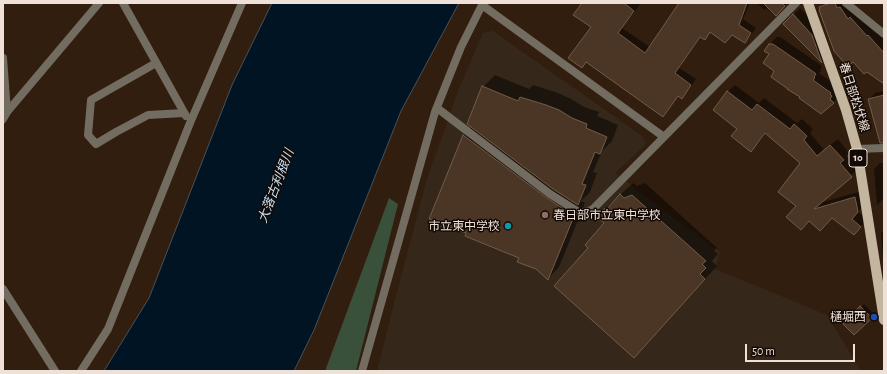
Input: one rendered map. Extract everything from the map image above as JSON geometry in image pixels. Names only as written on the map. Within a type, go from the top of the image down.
[{"type":"main road","name":"春日部松伏線","points":[[808,3],[846,110],[857,149],[884,320]]},
{"type":"street","points":[[5,115],[99,3]]},
{"type":"street","points":[[123,3],[190,123]]},
{"type":"street","points":[[81,371],[108,329],[190,123],[242,3]]},
{"type":"street","points":[[437,108],[550,194],[580,213],[592,210],[796,3]]},
{"type":"street","points":[[846,3],[884,34]]},
{"type":"street","points":[[362,371],[433,120],[461,47],[482,4],[664,137]]},
{"type":"street","points":[[3,58],[5,115]]},
{"type":"street","points":[[156,63],[92,100],[88,135],[96,144],[148,115],[184,113]]},
{"type":"street","points":[[857,149],[884,148]]},
{"type":"street","points":[[3,289],[55,371]]},
{"type":"shaded area","name":"春日部市立東中学校","points":[[493,31],[642,136],[646,144],[615,173],[720,252],[715,269],[827,315],[861,371],[377,371],[427,179],[460,86],[483,33]]},
{"type":"green space","points":[[389,198],[398,204],[356,371],[325,371]]},
{"type":"water","name":"大落古利根川","points":[[272,3],[459,3],[401,111],[314,330],[294,371],[104,371],[149,298],[232,85]]},
{"type":"building","points":[[582,3],[624,3],[634,11],[618,33],[645,53],[679,3],[747,3],[739,25],[751,33],[745,43],[732,35],[725,43],[710,32],[705,40],[700,37],[675,73],[691,85],[682,99],[678,96],[663,117],[586,62],[582,68],[568,58],[591,27],[573,15]]},
{"type":"building","points":[[763,3],[782,3],[785,6],[776,16]]},
{"type":"building","points":[[830,3],[835,3],[837,8],[840,7],[848,19],[850,17],[884,53],[884,84],[867,72],[864,74],[853,62],[848,67],[834,51],[819,10],[819,7]]},
{"type":"building","points":[[793,14],[812,35],[822,63],[783,24]]},
{"type":"building","points":[[769,44],[773,44],[815,73],[815,78],[813,80],[831,93],[830,94],[832,96],[830,99],[834,103],[821,114],[771,77],[774,71],[763,63],[769,54],[764,51]]},
{"type":"building","points":[[482,86],[518,101],[520,97],[559,110],[572,118],[587,124],[586,128],[607,137],[600,154],[595,152],[582,184],[586,185],[578,205],[553,189],[467,124]]},
{"type":"building","points":[[727,91],[752,110],[757,104],[790,129],[794,124],[807,136],[804,140],[817,156],[830,145],[844,160],[840,163],[852,177],[814,209],[855,197],[858,212],[852,219],[861,227],[854,235],[832,218],[820,231],[809,221],[801,230],[786,217],[796,206],[778,192],[800,163],[765,133],[751,152],[731,136],[737,129],[713,110]]},
{"type":"building","points":[[884,95],[884,143],[880,143],[868,99]]},
{"type":"building","points":[[463,135],[547,198],[574,216],[548,280],[536,269],[517,262],[519,258],[465,236],[466,233],[429,219]]},
{"type":"building","points":[[620,194],[624,198],[632,195],[706,261],[702,264],[706,268],[700,274],[705,279],[634,358],[554,286],[588,248],[585,245],[604,223],[597,217],[605,208],[606,210]]},
{"type":"building","points":[[860,306],[872,318],[854,335],[843,324]]},
{"type":"place","name":"春日部市立東中学校","points":[[545,215]]},
{"type":"place","name":"市立東中学校","points":[[508,226]]},
{"type":"place","name":"樋堀西","points":[[874,317]]}]
